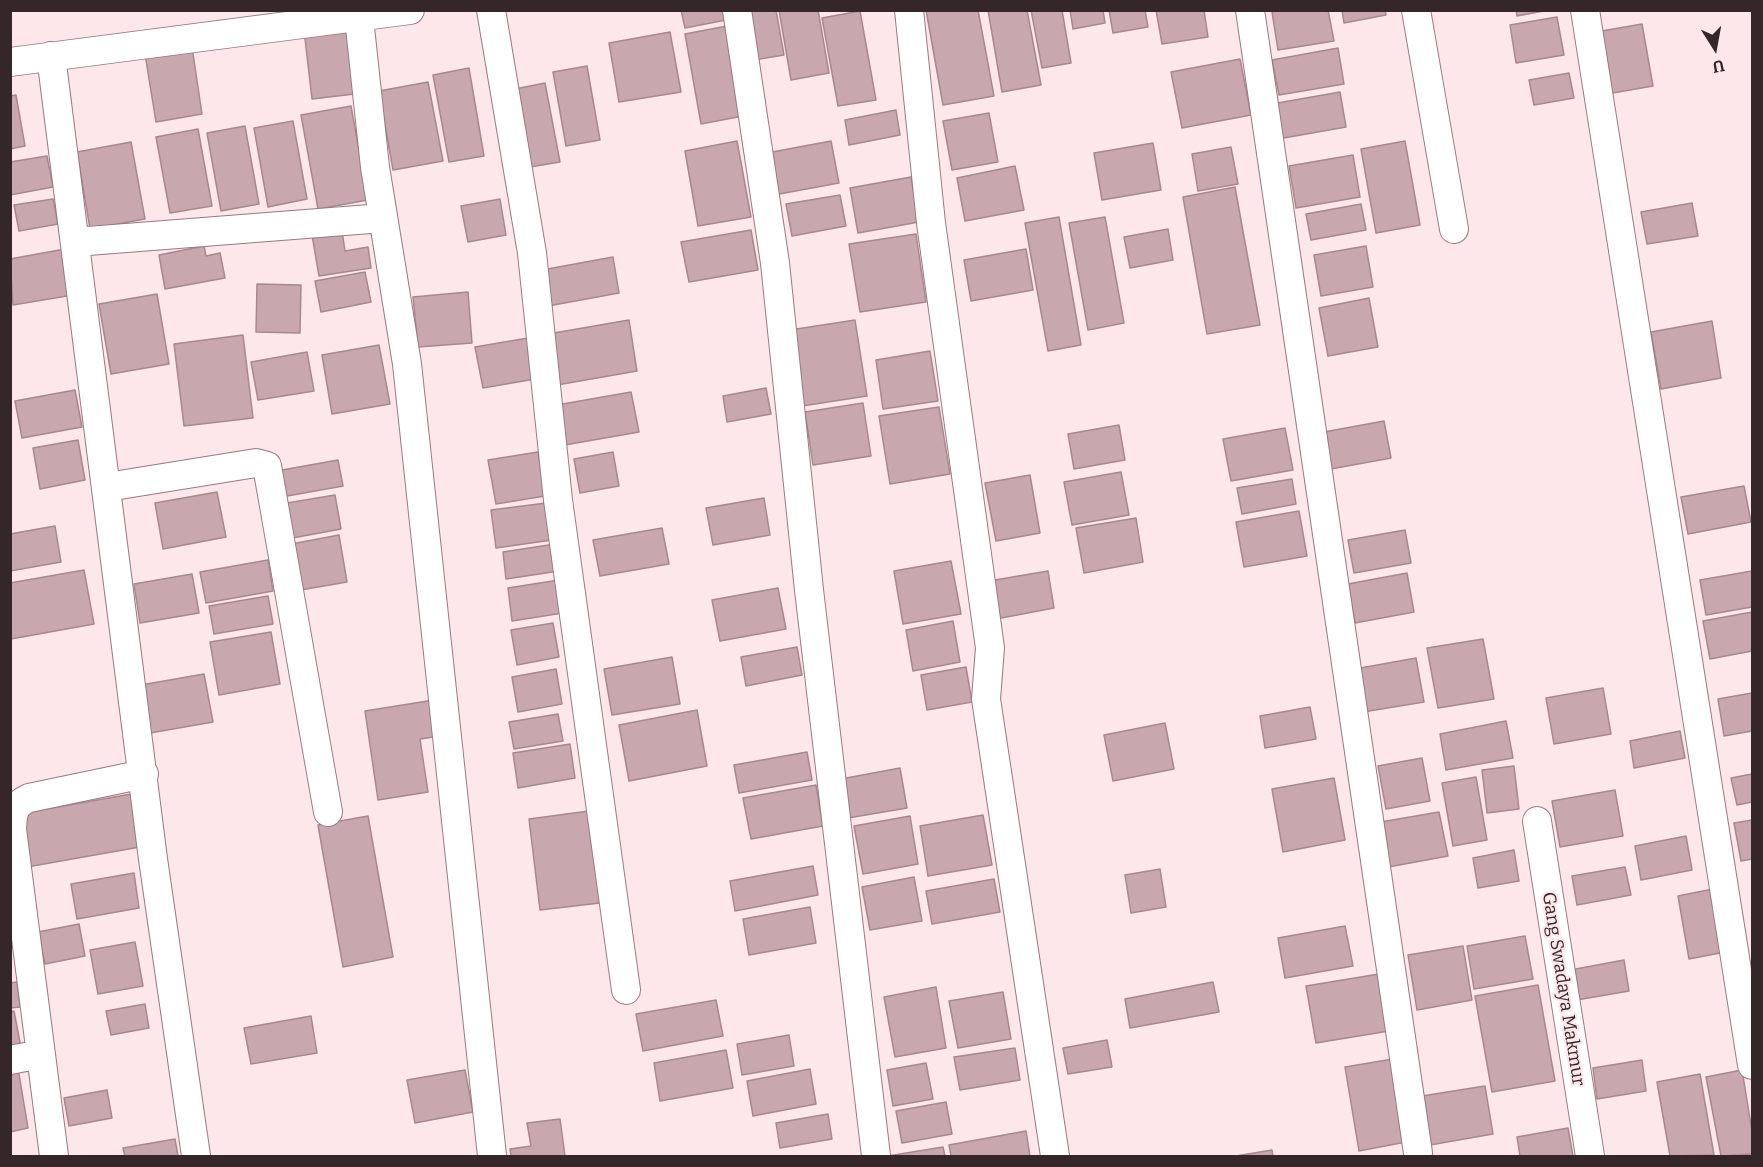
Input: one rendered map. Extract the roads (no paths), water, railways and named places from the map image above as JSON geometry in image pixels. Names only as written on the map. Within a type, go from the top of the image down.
[{"type":"street","points":[[10,62],[410,10]]},
{"type":"street","points":[[490,10],[532,253],[558,500],[626,990]]},
{"type":"street","points":[[737,10],[775,263],[809,590],[876,1156]]},
{"type":"street","points":[[909,10],[932,234],[990,648],[986,699],[1055,1156]]},
{"type":"street","points":[[1250,10],[1418,1153]]},
{"type":"street","points":[[1416,10],[1454,229]]},
{"type":"street","points":[[1585,10],[1752,1065]]},
{"type":"street","points":[[359,18],[383,218],[407,364],[492,1156]]},
{"type":"street","points":[[51,56],[196,1156]]},
{"type":"street","points":[[75,242],[383,218]]},
{"type":"street","points":[[107,487],[256,463],[267,466],[328,812]]},
{"type":"street","points":[[12,807],[13,812],[18,803],[29,798],[144,774]]},
{"type":"street","points":[[12,807],[12,829],[54,1156]]},
{"type":"street","name":"Gang Swadaya Makmur","points":[[1537,821],[1590,1156]]},
{"type":"street","points":[[10,1060],[41,1054]]}]
